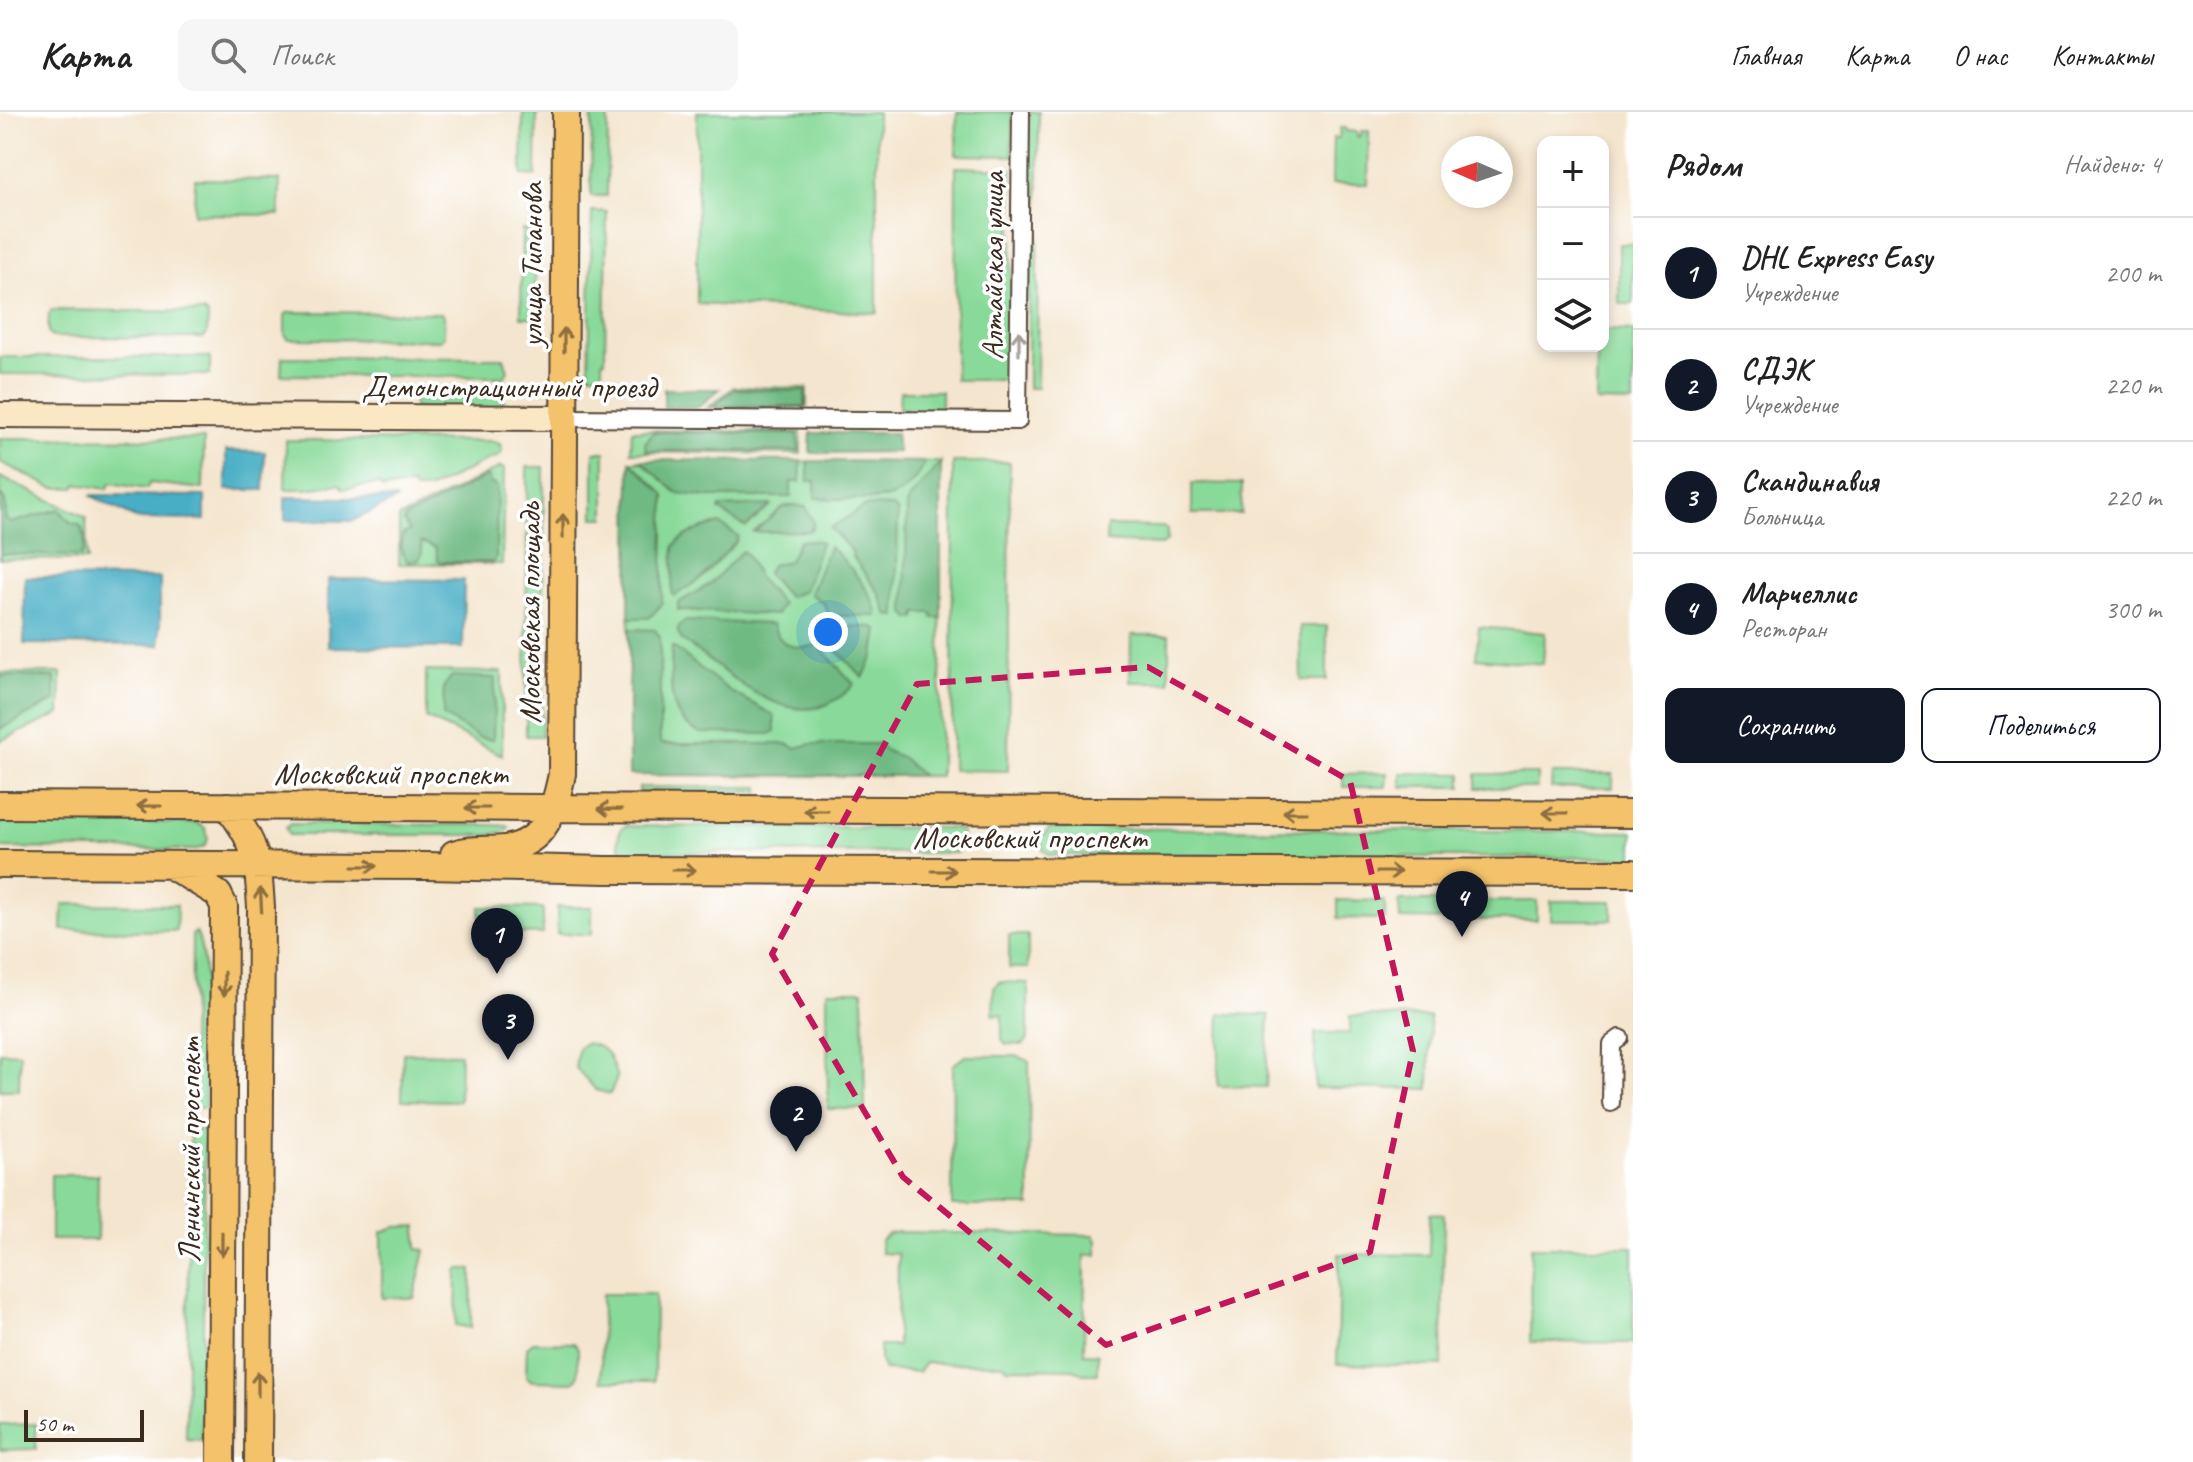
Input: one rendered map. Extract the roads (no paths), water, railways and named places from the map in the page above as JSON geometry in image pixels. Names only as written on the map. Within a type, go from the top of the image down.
[{"type":"main road","name":"улица Типанова","points":[[564,418],[566,112]]},
{"type":"main road","name":"Московская площадь","points":[[555,808],[562,774],[564,418]]},
{"type":"main road","name":"Московский проспект","points":[[0,805],[1633,814]]},
{"type":"main road","name":"Московский проспект","points":[[227,806],[247,835],[259,866]]},
{"type":"main road","name":"Московский проспект","points":[[426,866],[464,850],[506,849],[519,845],[535,837],[555,808]]},
{"type":"main road","name":"Московский проспект","points":[[0,864],[606,870],[1633,873]]},
{"type":"main road","name":"Ленинский проспект","points":[[172,866],[218,894],[224,906],[221,1462]]},
{"type":"main road","points":[[258,1462],[262,917],[259,866]]},
{"type":"street","name":"Алтайская улица","points":[[1018,421],[1021,112]]},
{"type":"street","name":"Демонстрационный проезд","points":[[0,415],[1018,421]]},
{"type":"street","points":[[1611,1103],[1612,1044],[1620,1038]]},
{"type":"water","points":[[226,451],[265,452],[264,490],[226,490]]},
{"type":"water","points":[[90,495],[205,496],[205,520],[137,519]]},
{"type":"water","points":[[285,497],[398,499],[352,521],[285,520]]},
{"type":"water","points":[[25,577],[160,578],[160,645],[24,644]]},
{"type":"water","points":[[328,579],[464,580],[463,648],[328,647]]},
{"type":"place","name":"Марчеллис","points":[[1462,937]]},
{"type":"place","name":"DHL Express Easy","points":[[497,974]]},
{"type":"place","name":"Скандинавия","points":[[508,1060]]},
{"type":"place","name":"СДЭК","points":[[796,1152]]}]
